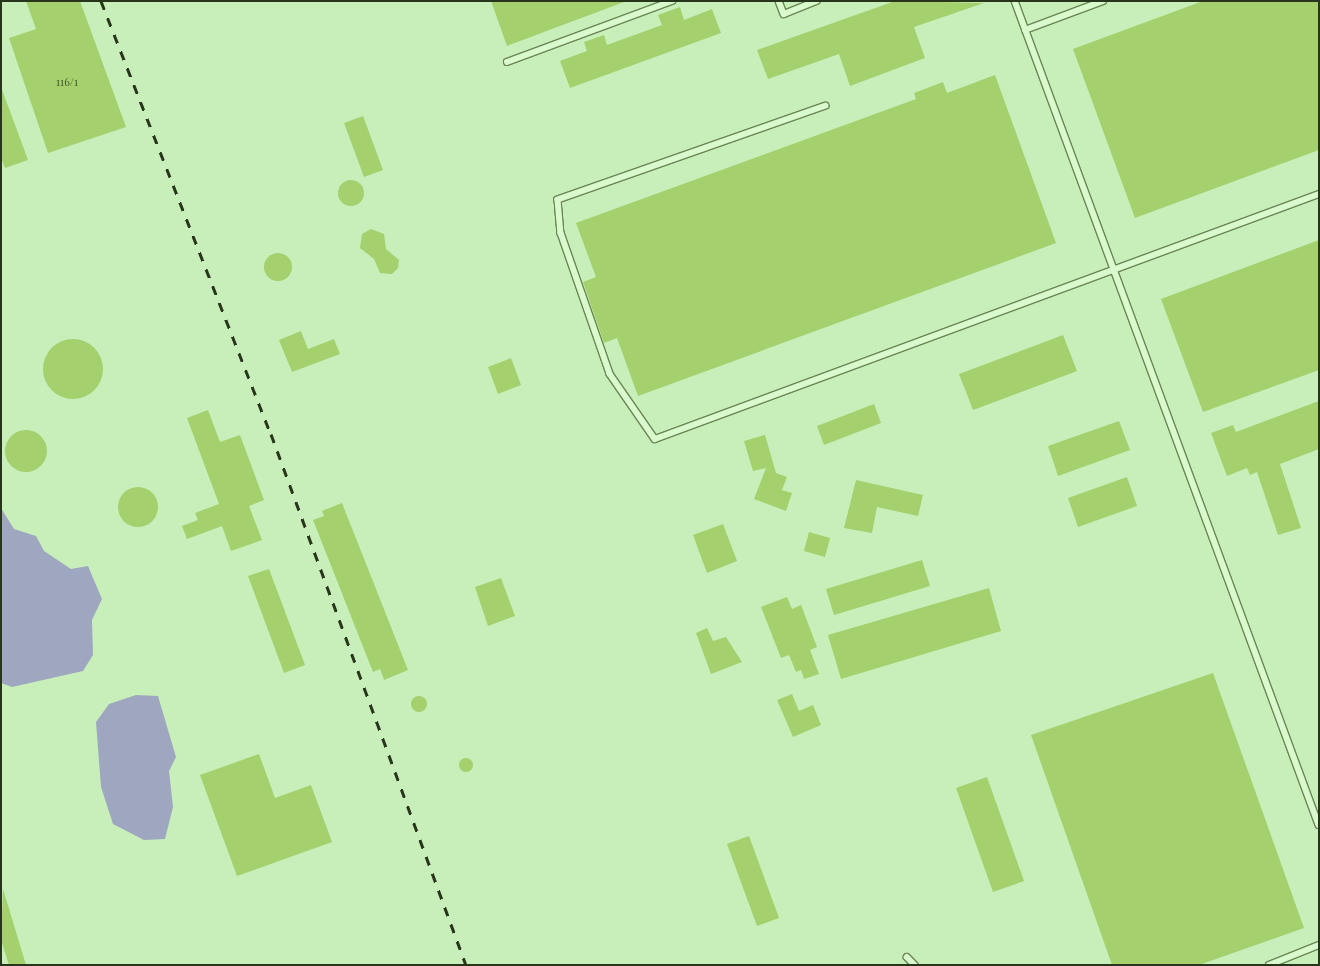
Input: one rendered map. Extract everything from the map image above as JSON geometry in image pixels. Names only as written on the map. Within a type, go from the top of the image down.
[{"type":"lane","points":[[507,62],[672,1]]},
{"type":"lane","points":[[779,1],[784,14],[817,1]]},
{"type":"lane","points":[[1014,1],[1319,825]]},
{"type":"lane","points":[[1025,30],[1103,1]]},
{"type":"lane","points":[[826,106],[558,200],[561,233],[610,374],[655,438],[1319,194]]},
{"type":"lane","points":[[1269,965],[1319,945]]},
{"type":"lane","points":[[906,957],[914,965]]},
{"type":"water","points":[[1,508],[14,529],[36,536],[44,551],[71,569],[88,566],[102,599],[92,620],[93,655],[83,671],[12,687],[1,683]]},
{"type":"water","points":[[136,695],[158,696],[176,757],[169,771],[173,807],[165,839],[144,840],[113,824],[101,787],[96,722],[109,704]]},
{"type":"building","points":[[26,1],[80,1],[126,127],[48,153],[9,38],[36,29]]},
{"type":"building","points":[[491,1],[624,1],[624,2],[507,46]]},
{"type":"building","points":[[895,1],[984,3],[914,27],[925,58],[850,86],[839,54],[768,79],[757,50]]},
{"type":"building","points":[[1203,1],[1319,1],[1319,150],[1135,218],[1073,49]]},
{"type":"building","points":[[680,7],[684,20],[712,9],[721,33],[570,88],[560,61],[587,51],[584,42],[604,35],[607,45],[662,25],[658,15]]},
{"type":"building","points":[[995,75],[1056,243],[638,396],[617,338],[604,343],[583,282],[596,277],[576,223],[916,99],[914,93],[943,82],[947,93]]},
{"type":"building","points":[[1,87],[28,160],[5,168],[1,158]]},
{"type":"building","points":[[363,116],[383,170],[364,177],[344,123]]},
{"type":"building","points":[[351,180],[360,184],[364,193],[360,202],[351,206],[342,202],[338,193],[342,184]]},
{"type":"building","points":[[371,229],[384,234],[386,249],[399,260],[398,268],[392,274],[380,273],[374,259],[360,248],[362,234]]},
{"type":"building","points":[[1319,240],[1319,370],[1203,412],[1161,299]]},
{"type":"building","points":[[278,253],[288,257],[292,267],[288,277],[278,281],[268,277],[264,267],[268,257]]},
{"type":"building","points":[[301,331],[308,349],[334,339],[340,354],[292,372],[279,340]]},
{"type":"building","points":[[1063,335],[1077,371],[973,410],[959,374]]},
{"type":"building","points":[[73,339],[90,344],[98,352],[103,369],[98,386],[90,394],[73,399],[56,394],[48,386],[43,369],[48,352],[56,344]]},
{"type":"building","points":[[511,358],[521,385],[498,394],[488,367]]},
{"type":"building","points":[[1319,401],[1319,449],[1280,464],[1301,528],[1278,535],[1257,472],[1250,475],[1247,468],[1227,476],[1211,433],[1233,425],[1236,432]]},
{"type":"building","points":[[874,404],[881,423],[824,445],[817,426]]},
{"type":"building","points":[[208,410],[220,442],[240,435],[264,500],[249,506],[262,540],[231,551],[222,526],[187,539],[182,526],[198,520],[195,513],[219,504],[187,418]]},
{"type":"building","points":[[1119,421],[1130,450],[1058,476],[1048,446]]},
{"type":"building","points":[[30,430],[38,433],[44,439],[47,451],[44,463],[38,469],[22,472],[14,469],[8,463],[5,447],[8,439],[14,433]]},
{"type":"building","points":[[765,435],[776,473],[787,477],[782,490],[792,493],[786,511],[754,499],[766,468],[753,471],[744,441]]},
{"type":"building","points":[[1127,477],[1137,506],[1078,527],[1068,498]]},
{"type":"building","points":[[856,480],[923,495],[918,516],[877,507],[872,533],[844,528]]},
{"type":"building","points":[[142,487],[149,490],[155,496],[158,507],[157,515],[149,524],[142,527],[134,527],[127,524],[119,515],[118,503],[121,496],[130,488]]},
{"type":"building","points":[[342,503],[408,670],[384,680],[380,669],[373,672],[313,520],[324,516],[322,511]]},
{"type":"building","points":[[723,524],[737,561],[707,573],[693,535]]},
{"type":"building","points":[[809,532],[830,538],[825,557],[804,551]]},
{"type":"building","points":[[922,560],[930,586],[834,615],[826,589]]},
{"type":"building","points":[[269,569],[305,665],[284,673],[248,576]]},
{"type":"building","points":[[501,578],[515,616],[488,626],[475,587]]},
{"type":"building","points":[[989,588],[1001,631],[841,679],[828,635]]},
{"type":"building","points":[[787,597],[792,609],[801,605],[817,647],[810,650],[819,674],[804,679],[801,670],[796,672],[789,655],[781,658],[761,607]]},
{"type":"building","points":[[707,628],[713,641],[726,637],[742,662],[711,674],[696,633]]},
{"type":"building","points":[[1213,673],[1304,928],[1199,965],[1112,965],[1031,735]]},
{"type":"building","points":[[792,694],[799,711],[813,705],[821,725],[793,737],[777,700]]},
{"type":"building","points":[[419,696],[427,704],[419,712],[411,704]]},
{"type":"building","points":[[259,754],[275,798],[311,785],[332,842],[237,876],[200,775]]},
{"type":"building","points":[[466,758],[471,760],[473,765],[471,770],[466,772],[461,770],[459,765],[461,760]]},
{"type":"building","points":[[987,777],[1024,881],[993,892],[956,788]]},
{"type":"building","points":[[749,836],[779,918],[757,926],[727,844]]},
{"type":"building","points":[[3,889],[26,965],[9,965],[1,940]]},
{"type":"railway","points":[[101,1],[271,434],[466,965]]}]
